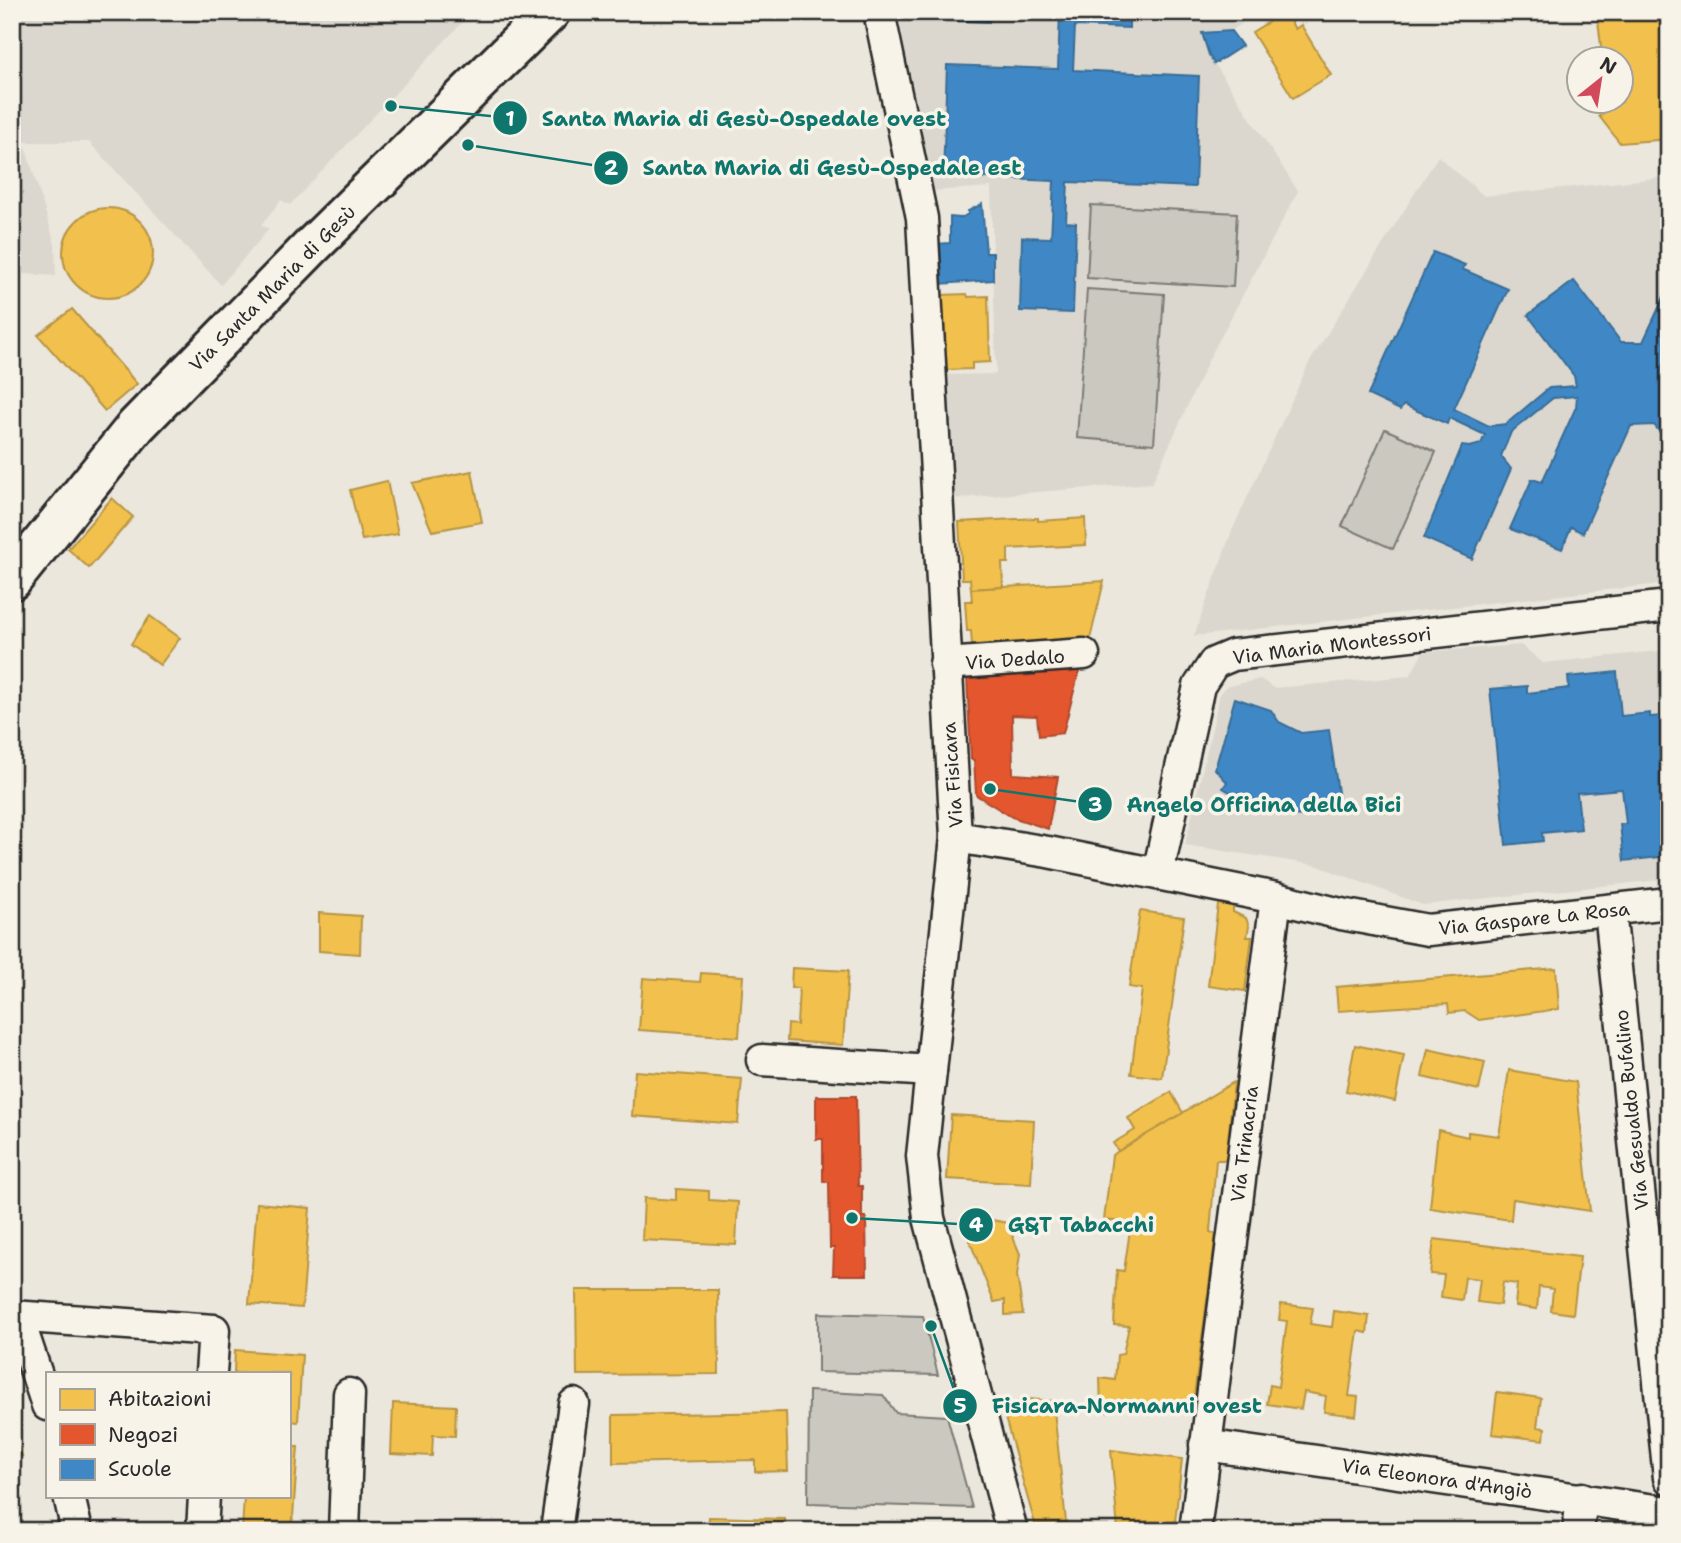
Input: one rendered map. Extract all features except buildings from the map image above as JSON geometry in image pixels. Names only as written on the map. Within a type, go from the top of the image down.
[{"type":"main road","name":"Via Santa Maria di Gesù","points":[[12,580],[136,426],[313,245],[550,12]]},
{"type":"street","name":"Via Fisicara","points":[[879,12],[922,218],[956,836],[922,1156],[929,1218],[1012,1531]]},
{"type":"street","name":"Via Maria Montessori","points":[[1147,872],[1199,686],[1214,663],[1233,655],[1669,606]]},
{"type":"street","name":"Via Dedalo","points":[[945,664],[1084,654]]},
{"type":"street","points":[[956,836],[1276,898]]},
{"type":"street","name":"Via Gaspare La Rosa","points":[[1276,898],[1341,914],[1428,930],[1669,903]]},
{"type":"street","name":"Via Trinacria","points":[[1195,1531],[1276,898]]},
{"type":"street","name":"Via Gesualdo Bufalino","points":[[1610,910],[1669,1478]]},
{"type":"street","points":[[762,1060],[931,1071]]},
{"type":"street","points":[[46,1402],[15,1317],[214,1330],[211,1372]]},
{"type":"street","points":[[344,1531],[349,1394]]},
{"type":"street","points":[[556,1531],[574,1404]]},
{"type":"street","name":"Via Eleonora d'Angiò","points":[[1205,1444],[1669,1512]]},
{"type":"street","points":[[69,1498],[77,1531]]},
{"type":"street","points":[[202,1531],[204,1498]]},
{"type":"street","points":[[1578,1531],[1582,1498]]},
{"type":"shaded area","points":[[12,12],[472,12],[290,205],[281,200],[261,225],[269,229],[221,285],[89,142],[24,142],[55,244],[56,276],[12,273]]},
{"type":"shaded area","points":[[898,12],[1258,12],[1231,31],[1202,34],[1209,55],[1298,191],[1209,359],[1152,483],[949,499],[944,375],[996,374],[991,187],[932,191]]},
{"type":"shaded area","points":[[1438,156],[1484,196],[1669,177],[1669,583],[1194,636],[1231,533],[1309,363]]},
{"type":"shaded area","points":[[1091,205],[1237,213],[1233,287],[1087,278]]},
{"type":"shaded area","points":[[1087,289],[1164,294],[1154,444],[1077,438]]},
{"type":"shaded area","points":[[1385,429],[1436,452],[1393,549],[1342,526]]},
{"type":"shaded area","points":[[1521,645],[1543,663],[1669,650],[1669,879],[1423,905],[1315,865],[1185,845],[1220,694],[1225,687],[1260,679],[1274,688],[1410,676],[1423,652]]},
{"type":"shaded area","points":[[818,1313],[923,1316],[938,1375],[818,1372]]},
{"type":"shaded area","points":[[809,1391],[883,1395],[896,1413],[947,1416],[972,1508],[808,1503]]},
{"type":"place","name":"Santa Maria di Gesù-Ospedale ovest","points":[[391,106]]},
{"type":"place","name":"Santa Maria di Gesù-Ospedale est","points":[[468,145]]},
{"type":"place","name":"Angelo Officina della Bici","points":[[990,789]]},
{"type":"place","name":"G&T Tabacchi","points":[[852,1218]]},
{"type":"place","name":"Fisicara-Normanni ovest","points":[[931,1326]]}]
